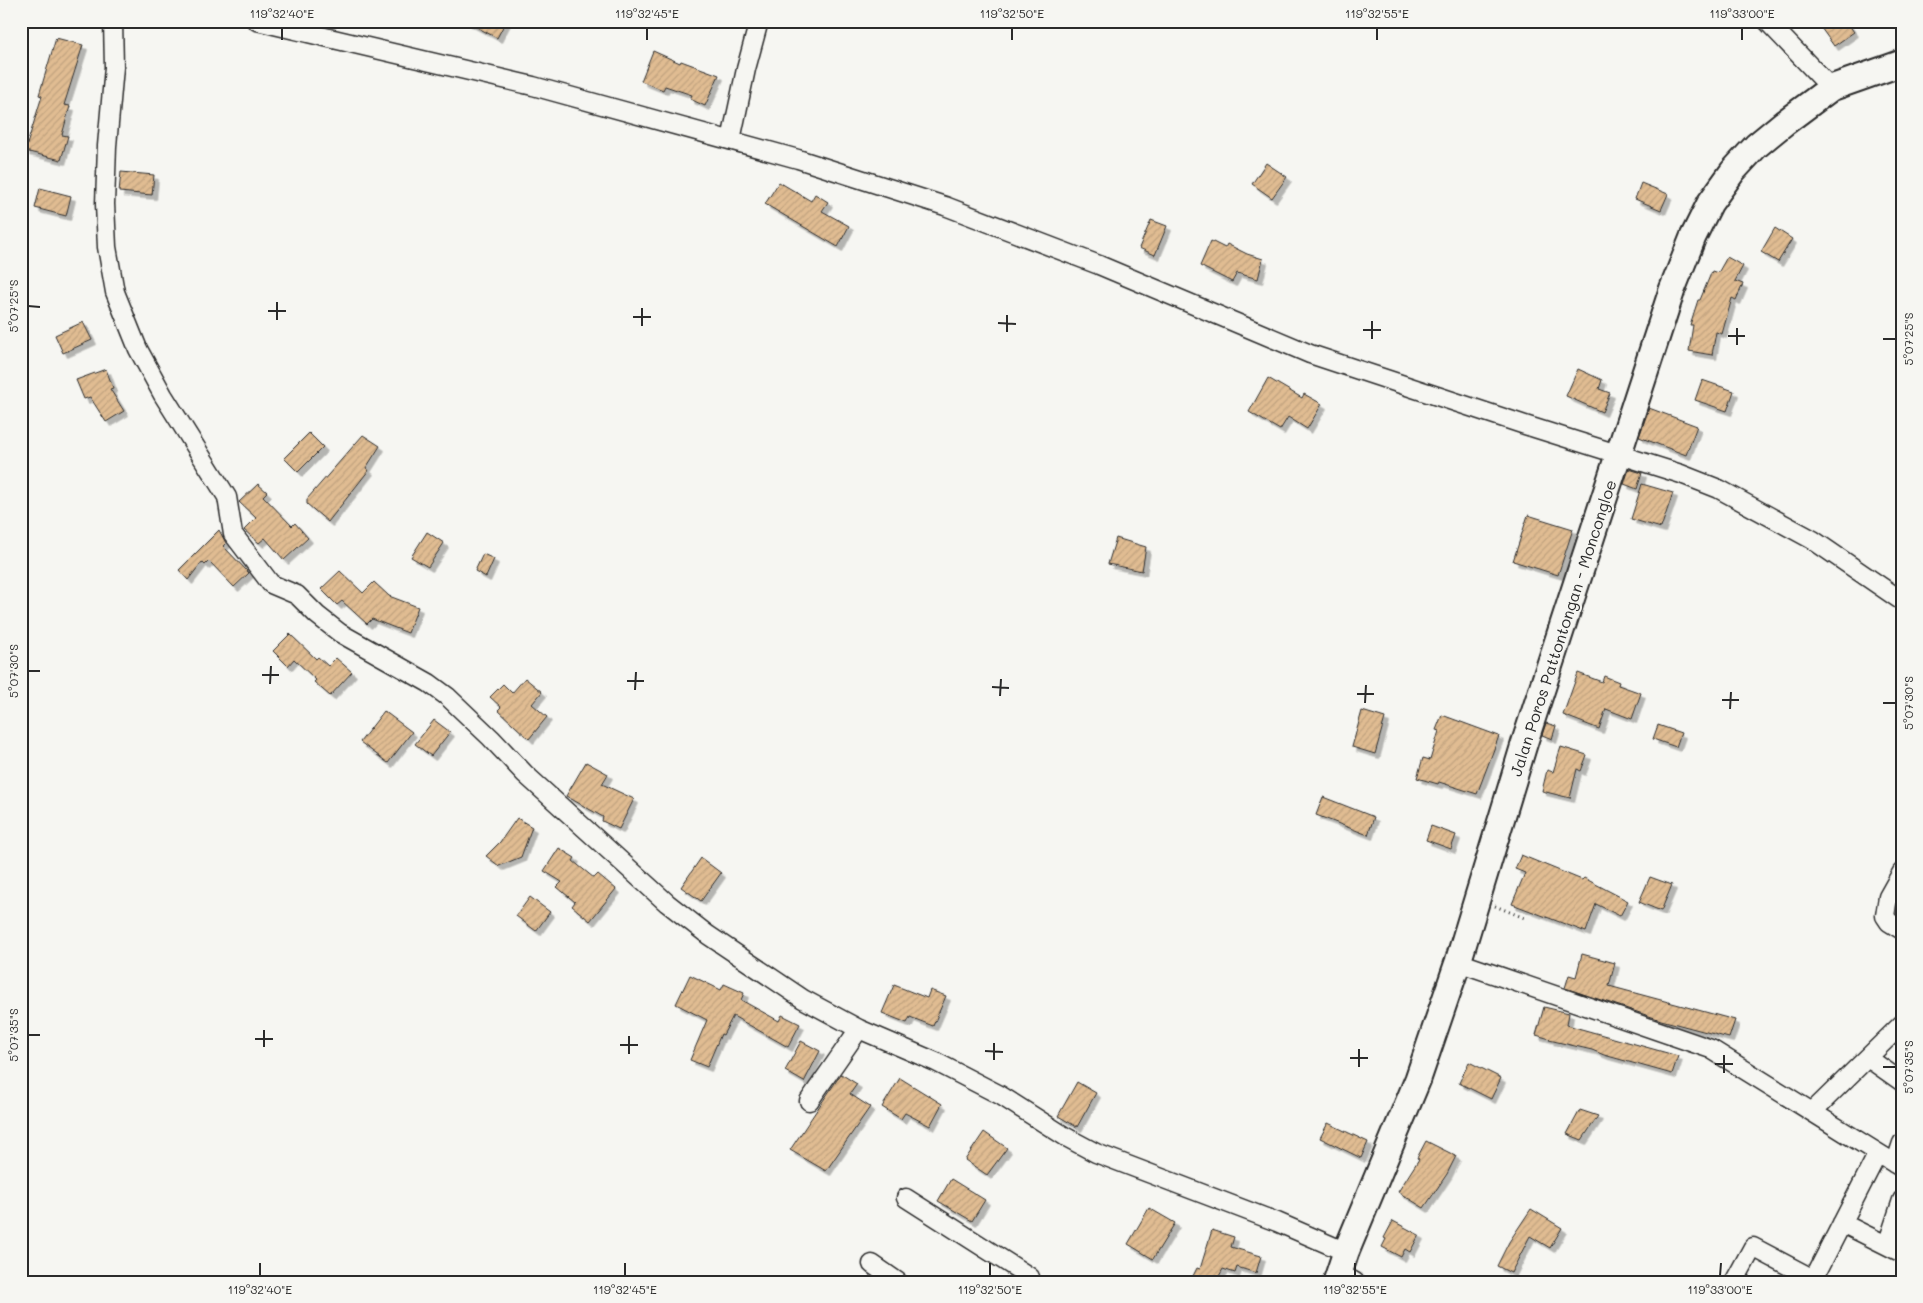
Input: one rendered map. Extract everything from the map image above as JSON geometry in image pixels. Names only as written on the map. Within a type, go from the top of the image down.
[{"type":"street","points":[[113,21],[114,67],[107,146],[105,204],[107,247],[115,292],[138,350],[163,395],[227,497],[233,534],[271,584],[297,595],[317,615],[340,633],[429,683],[448,697],[525,774],[666,903],[708,935],[795,994],[859,1029],[936,1062],[1000,1095],[1066,1137],[1096,1153],[1277,1222],[1344,1272]]},
{"type":"street","points":[[257,21],[533,86],[798,159],[946,206],[1099,265],[1310,354],[1681,474],[1719,489],[1813,540],[1902,601]]},
{"type":"street","points":[[731,140],[746,69],[759,21]]},
{"type":"street","points":[[1767,21],[1831,88]]},
{"type":"street","name":"Jalan Poros Pattontongan - Moncongloe","points":[[1344,1272],[1418,1079],[1458,962],[1526,738],[1672,290],[1693,237],[1710,203],[1732,171],[1756,146],[1831,88],[1902,63]]},
{"type":"street","points":[[1902,872],[1888,897],[1885,916],[1889,922],[1902,930]]},
{"type":"street","points":[[1458,962],[1711,1049],[1899,1166],[1902,1143]]},
{"type":"street","points":[[1813,1111],[1902,1024]]},
{"type":"street","points":[[810,1101],[859,1029]]},
{"type":"street","points":[[1868,1058],[1902,1082]]},
{"type":"street","points":[[1734,1282],[1753,1248],[1815,1281],[1878,1153]]},
{"type":"street","points":[[906,1198],[1030,1277],[1026,1282]]},
{"type":"street","points":[[1842,1223],[1894,1249],[1902,1200]]},
{"type":"street","points":[[872,1264],[898,1282]]},
{"type":"path","points":[[1478,900],[1527,919]]},
{"type":"building","points":[[465,21],[506,21],[497,38]]},
{"type":"building","points":[[1816,21],[1846,21],[1854,32],[1834,46]]},
{"type":"building","points":[[56,38],[83,45],[64,105],[70,106],[62,135],[68,136],[61,160],[25,151],[42,96],[39,95]]},
{"type":"building","points":[[653,51],[680,63],[681,61],[719,75],[705,106],[690,99],[692,95],[665,86],[663,90],[641,81]]},
{"type":"building","points":[[1266,163],[1287,177],[1272,198],[1252,184]]},
{"type":"building","points":[[121,172],[154,175],[152,195],[119,192]]},
{"type":"building","points":[[779,182],[811,201],[815,194],[828,202],[822,211],[849,226],[838,247],[765,204]]},
{"type":"building","points":[[1641,183],[1668,194],[1661,210],[1635,199]]},
{"type":"building","points":[[40,188],[71,196],[66,216],[35,208]]},
{"type":"building","points":[[1151,220],[1167,226],[1155,255],[1139,248]]},
{"type":"building","points":[[1775,228],[1792,239],[1778,262],[1761,252]]},
{"type":"building","points":[[1211,241],[1225,248],[1227,244],[1247,254],[1263,259],[1258,279],[1237,273],[1232,282],[1200,266]]},
{"type":"building","points":[[1727,257],[1743,266],[1735,281],[1743,284],[1736,300],[1732,298],[1722,334],[1716,332],[1712,355],[1689,351],[1693,325],[1690,325],[1698,300],[1700,300],[1712,271],[1718,273]]},
{"type":"building","points":[[83,322],[92,340],[63,353],[55,335]]},
{"type":"building","points":[[106,369],[113,388],[110,389],[124,411],[106,422],[90,397],[84,399],[76,380]]},
{"type":"building","points":[[1578,369],[1602,380],[1599,389],[1610,393],[1602,412],[1566,396]]},
{"type":"building","points":[[1268,378],[1302,398],[1304,394],[1322,404],[1307,429],[1288,417],[1280,430],[1249,412]]},
{"type":"building","points":[[1702,380],[1734,391],[1727,411],[1695,400]]},
{"type":"building","points":[[1649,408],[1697,426],[1686,455],[1639,437]]},
{"type":"building","points":[[309,433],[323,447],[298,472],[284,458]]},
{"type":"building","points":[[363,435],[380,446],[366,468],[369,470],[328,522],[307,504],[307,499]]},
{"type":"building","points":[[1629,469],[1642,473],[1637,489],[1624,484]]},
{"type":"building","points":[[258,484],[267,492],[263,496],[292,526],[295,523],[308,538],[284,560],[265,538],[259,543],[244,530],[256,518],[239,502]]},
{"type":"building","points":[[1642,484],[1673,493],[1661,528],[1631,519]]},
{"type":"building","points":[[1528,515],[1573,529],[1558,575],[1513,561]]},
{"type":"building","points":[[219,530],[226,543],[223,546],[249,573],[234,587],[209,561],[205,565],[202,562],[188,580],[179,570]]},
{"type":"building","points":[[427,532],[444,543],[428,567],[411,557]]},
{"type":"building","points":[[1116,538],[1146,547],[1142,571],[1108,564]]},
{"type":"building","points":[[483,554],[494,559],[486,577],[475,571]]},
{"type":"building","points":[[340,571],[363,593],[374,582],[389,596],[418,607],[408,633],[372,619],[367,624],[342,601],[337,605],[321,589]]},
{"type":"building","points":[[290,634],[316,659],[318,657],[328,666],[336,658],[352,672],[330,696],[314,682],[316,680],[294,659],[288,666],[273,651]]},
{"type":"building","points":[[1578,673],[1602,682],[1604,676],[1619,682],[1618,685],[1641,693],[1632,719],[1606,709],[1599,729],[1563,715]]},
{"type":"building","points":[[525,678],[542,692],[532,704],[547,717],[529,739],[498,710],[501,707],[490,697],[503,684],[512,693]]},
{"type":"building","points":[[384,711],[412,732],[388,763],[360,742]]},
{"type":"building","points":[[1362,711],[1385,718],[1375,754],[1352,747]]},
{"type":"building","points":[[1442,715],[1499,736],[1477,794],[1439,782],[1438,784],[1417,778],[1423,758],[1430,760],[1439,731],[1436,730]]},
{"type":"building","points":[[434,720],[450,732],[431,756],[415,744]]},
{"type":"building","points":[[1546,723],[1556,726],[1552,739],[1542,735]]},
{"type":"building","points":[[1658,725],[1681,733],[1676,747],[1653,739]]},
{"type":"building","points":[[1561,747],[1587,755],[1581,771],[1577,769],[1570,798],[1542,791],[1547,770],[1553,772]]},
{"type":"building","points":[[586,762],[608,774],[602,784],[634,799],[619,829],[602,821],[603,817],[566,796]]},
{"type":"building","points":[[1323,797],[1374,817],[1368,835],[1316,815]]},
{"type":"building","points":[[517,818],[532,827],[521,857],[499,866],[486,856],[500,842]]},
{"type":"building","points":[[1431,826],[1456,835],[1451,849],[1426,840]]},
{"type":"building","points":[[559,848],[575,858],[573,861],[594,878],[598,874],[616,889],[590,921],[572,906],[575,902],[557,887],[562,882],[544,871]]},
{"type":"building","points":[[1521,855],[1582,880],[1584,878],[1628,901],[1620,916],[1596,904],[1586,932],[1512,904],[1525,873],[1515,869]]},
{"type":"building","points":[[701,858],[721,873],[701,901],[681,887]]},
{"type":"building","points":[[1650,877],[1672,885],[1661,911],[1639,902]]},
{"type":"building","points":[[530,897],[550,912],[536,931],[516,916]]},
{"type":"building","points":[[1582,954],[1615,963],[1609,986],[1735,1020],[1729,1038],[1661,1020],[1565,988],[1569,975],[1576,977]]},
{"type":"building","points":[[690,975],[721,990],[724,984],[744,993],[741,1000],[779,1021],[782,1015],[800,1024],[788,1047],[733,1016],[723,1035],[721,1034],[707,1067],[690,1060],[707,1020],[676,1004]]},
{"type":"building","points":[[894,985],[927,998],[930,990],[946,996],[933,1026],[910,1017],[907,1023],[882,1013]]},
{"type":"building","points":[[1544,1007],[1569,1013],[1567,1025],[1678,1056],[1672,1074],[1536,1035]]},
{"type":"building","points":[[801,1041],[820,1051],[804,1082],[785,1071]]},
{"type":"building","points":[[1469,1062],[1501,1078],[1491,1099],[1459,1083]]},
{"type":"building","points":[[841,1074],[857,1084],[850,1094],[870,1107],[826,1171],[790,1150]]},
{"type":"building","points":[[900,1078],[942,1104],[930,1126],[905,1113],[901,1119],[882,1107]]},
{"type":"building","points":[[1077,1082],[1096,1093],[1077,1127],[1058,1116]]},
{"type":"building","points":[[1580,1110],[1598,1116],[1582,1140],[1567,1134]]},
{"type":"building","points":[[1328,1123],[1368,1142],[1361,1158],[1320,1138]]},
{"type":"building","points":[[984,1132],[1007,1148],[987,1175],[965,1160]]},
{"type":"building","points":[[1426,1141],[1456,1156],[1447,1174],[1424,1208],[1398,1192],[1419,1159],[1417,1158]]},
{"type":"building","points":[[951,1179],[985,1200],[972,1221],[938,1201]]},
{"type":"building","points":[[1149,1208],[1175,1223],[1153,1259],[1128,1244]]},
{"type":"building","points":[[1531,1209],[1562,1228],[1550,1248],[1530,1236],[1511,1273],[1497,1266],[1509,1242]]},
{"type":"building","points":[[1393,1221],[1419,1235],[1410,1252],[1405,1249],[1401,1257],[1382,1247],[1386,1239],[1384,1238]]},
{"type":"building","points":[[1212,1230],[1234,1237],[1231,1247],[1261,1256],[1256,1273],[1237,1267],[1235,1273],[1223,1269],[1218,1278],[1226,1282],[1190,1282],[1197,1268],[1200,1269]]}]
